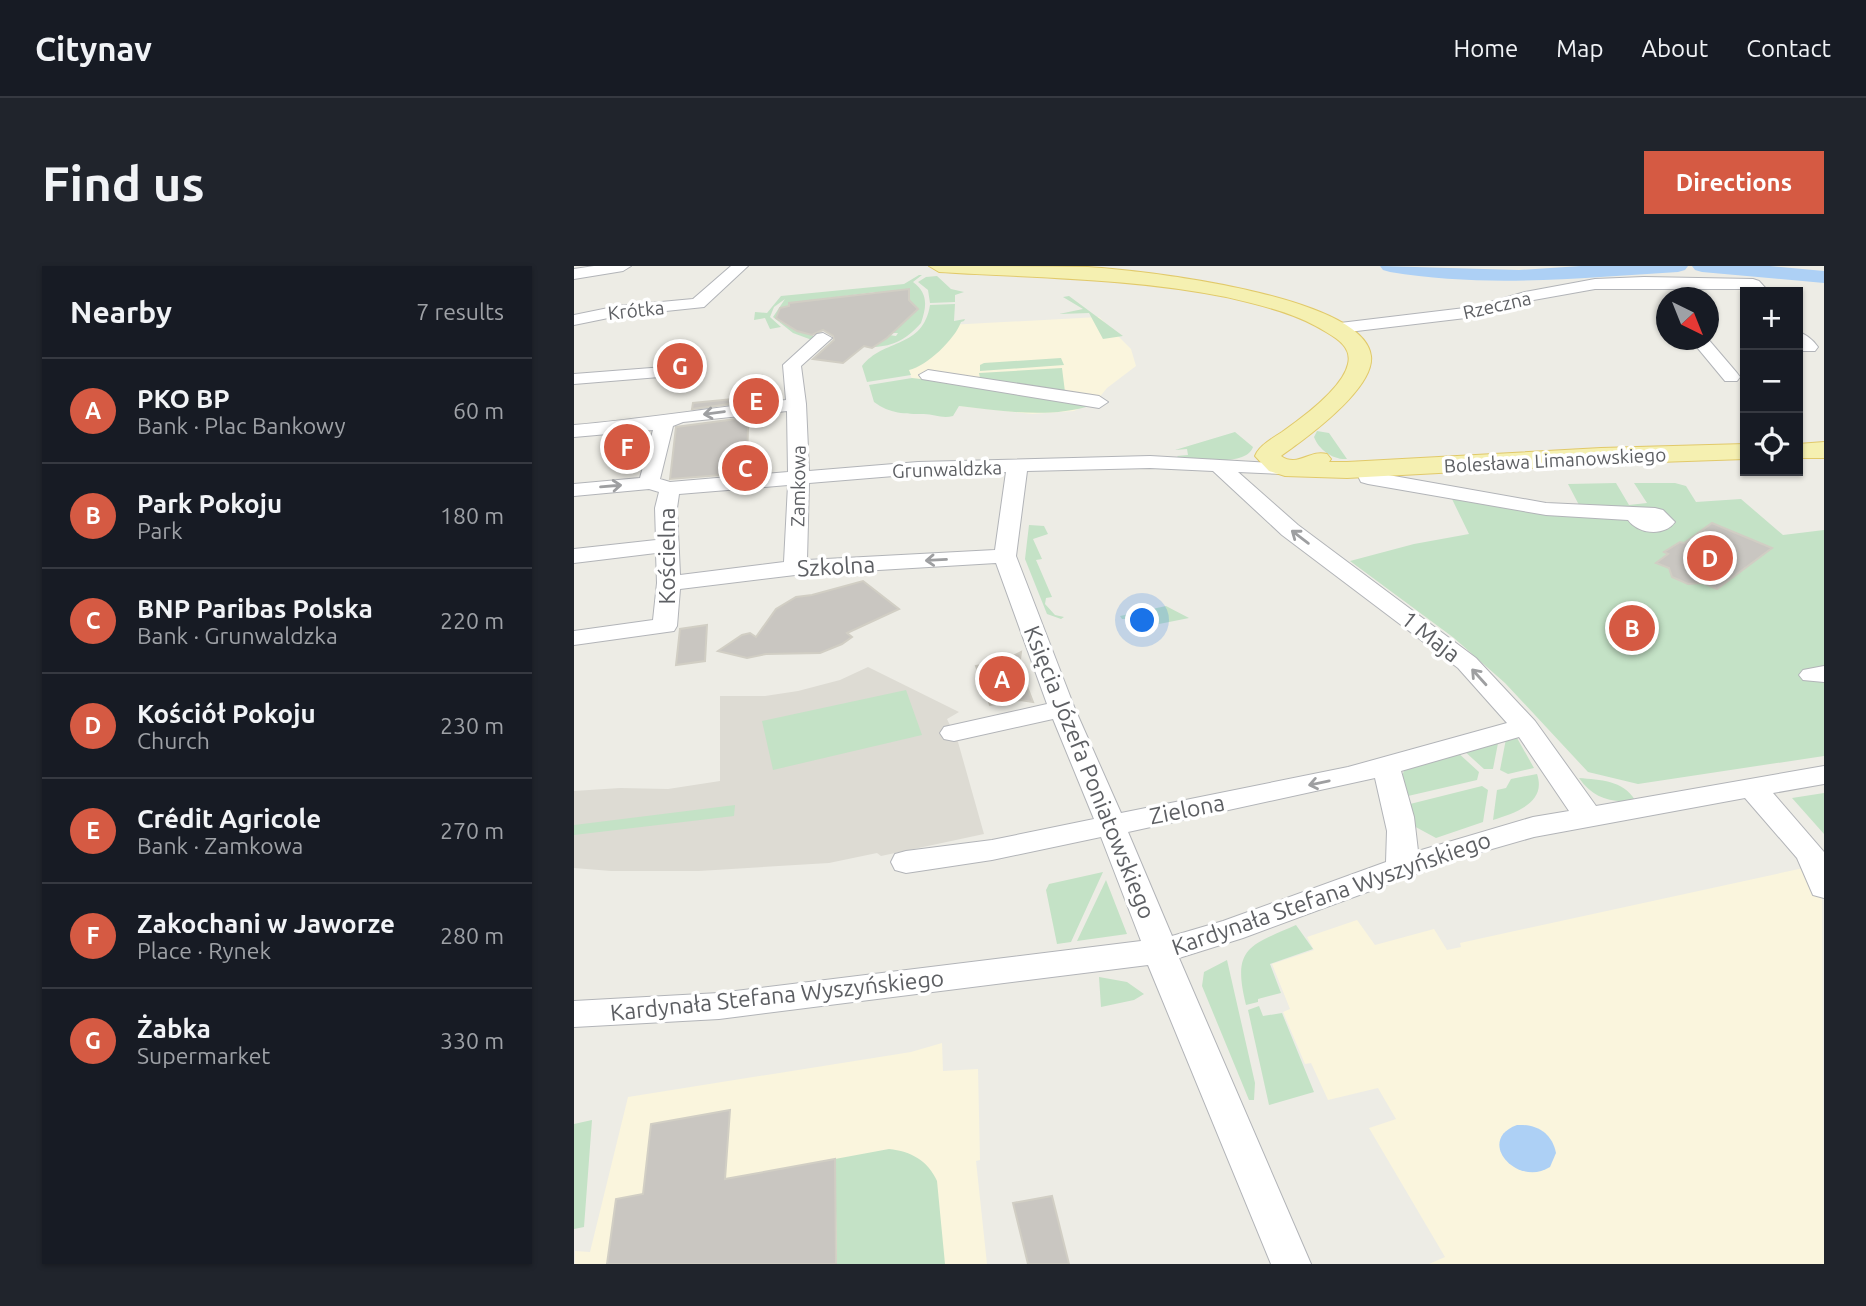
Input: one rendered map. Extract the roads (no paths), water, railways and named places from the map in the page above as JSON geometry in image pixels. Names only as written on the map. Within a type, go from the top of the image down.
[{"type":"main road","points":[[939,266],[1144,277],[1253,297],[1309,314],[1340,328],[1356,344],[1361,355],[1360,366],[1354,377],[1313,420],[1282,462]]},
{"type":"main road","points":[[1803,451],[1824,450]]},
{"type":"main road","name":"Bolesława Limanowskiego","points":[[1282,462],[1367,474],[1601,456],[1740,452]]},
{"type":"street","points":[[574,274],[623,266]]},
{"type":"street","name":"Krótka","points":[[574,320],[618,311],[698,304],[740,266]]},
{"type":"street","points":[[1655,282],[1659,287]]},
{"type":"street","name":"Rzeczna","points":[[1340,328],[1474,312],[1584,286],[1733,282],[1753,284],[1756,287]]},
{"type":"street","name":"Zamkowa","points":[[795,568],[800,476],[797,404],[792,365],[823,338]]},
{"type":"street","points":[[1708,350],[1731,377]]},
{"type":"street","points":[[574,379],[690,370]]},
{"type":"street","points":[[928,374],[1099,402]]},
{"type":"street","points":[[574,431],[797,404]]},
{"type":"street","name":"Kościelna","points":[[574,638],[665,626],[669,583],[666,508],[659,485],[672,420]]},
{"type":"street","name":"Grunwaldzka","points":[[574,490],[918,468],[1149,470],[1282,462]]},
{"type":"street","name":"1 Maja","points":[[1225,466],[1221,468],[1282,462],[1290,530],[1467,663],[1525,727],[1589,817]]},
{"type":"street","name":"Księcia Józefa Poniatowskiego","points":[[1017,467],[1004,556],[1062,709],[1291,1264]]},
{"type":"street","points":[[1367,474],[1546,509],[1640,516]]},
{"type":"street","points":[[574,555],[667,545]]},
{"type":"street","name":"Szkolna","points":[[669,583],[795,568],[1004,556]]},
{"type":"street","points":[[954,733],[1062,709]]},
{"type":"street","name":"Zielona","points":[[906,862],[992,850],[1336,779],[1525,727]]},
{"type":"street","points":[[1385,766],[1396,803],[1405,852],[1400,870]]},
{"type":"street","name":"Kardynała Stefana Wyszyńskiego","points":[[574,1014],[719,1006],[1161,951],[1232,930],[1495,836],[1824,775]]},
{"type":"street","points":[[1752,788],[1810,854],[1824,887]]},
{"type":"water","points":[[1517,1125],[1537,1128],[1551,1140],[1556,1153],[1550,1167],[1537,1172],[1525,1171],[1505,1160],[1500,1150],[1500,1141],[1505,1132]]},
{"type":"waterway","points":[[1390,266],[1438,274],[1519,276],[1678,266]]},
{"type":"waterway","points":[[1702,266],[1824,277]]},
{"type":"place","name":"Żabka","points":[[680,366]]},
{"type":"place","name":"Crédit Agricole","points":[[756,401]]},
{"type":"place","name":"Zakochani w Jaworze","points":[[627,447]]},
{"type":"place","name":"BNP Paribas Polska","points":[[745,468]]},
{"type":"place","name":"Kościół Pokoju","points":[[1710,558]]},
{"type":"place","name":"Park Pokoju","points":[[1632,628]]},
{"type":"place","name":"PKO BP","points":[[1002,679]]}]
